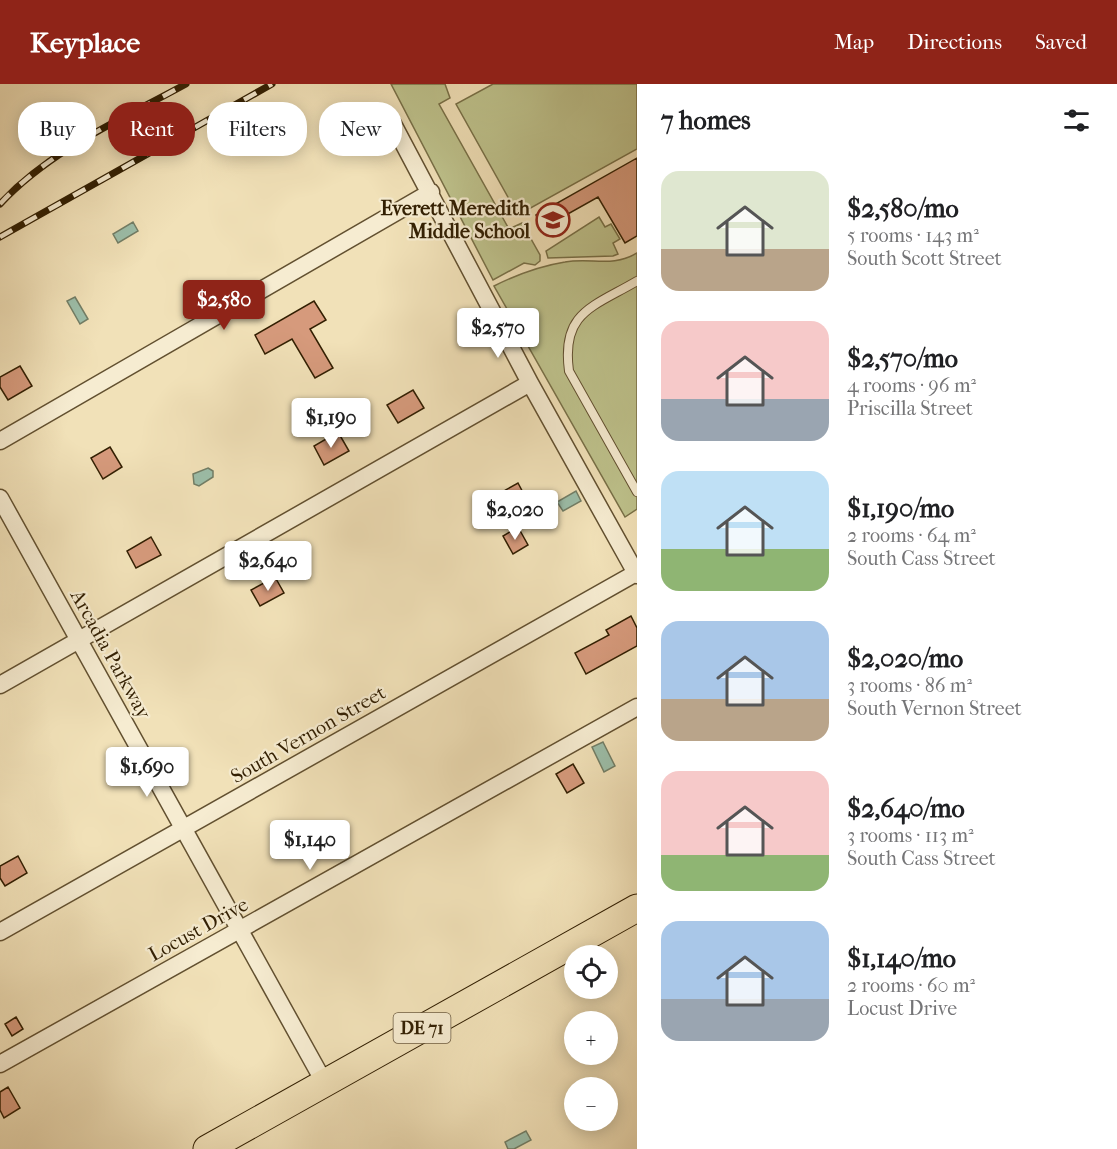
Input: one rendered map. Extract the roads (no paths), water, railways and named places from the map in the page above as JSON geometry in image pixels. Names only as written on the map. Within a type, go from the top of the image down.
[{"type":"main road","name":"DE 71","points":[[207,1149],[637,909]]},
{"type":"street","points":[[402,140],[530,383],[637,574]]},
{"type":"street","points":[[0,441],[431,192]]},
{"type":"street","points":[[0,685],[530,383]]},
{"type":"street","name":"Arcadia Parkway","points":[[0,498],[324,1083]]},
{"type":"street","name":"South Vernon Street","points":[[0,932],[637,574]]},
{"type":"street","name":"Locust Drive","points":[[0,1064],[637,707]]},
{"type":"lane","points":[[637,281],[583,313],[570,329],[566,349],[569,371],[637,492]]},
{"type":"railway","points":[[0,204],[41,167],[64,152],[112,123],[186,84]]},
{"type":"railway","points":[[0,237],[272,84]]},
{"type":"place","name":"Everett Meredith Middle School","points":[[553,220]]}]
